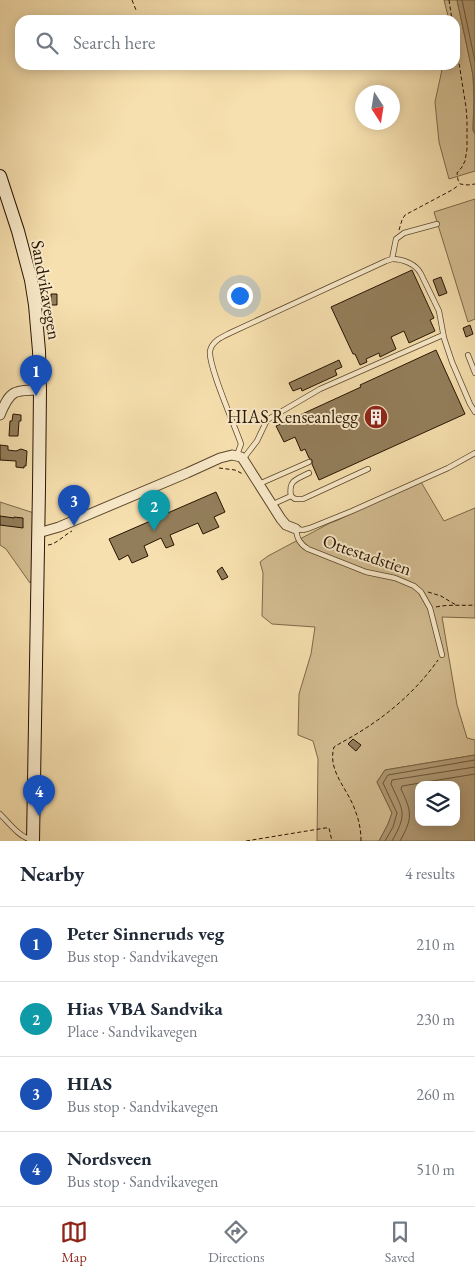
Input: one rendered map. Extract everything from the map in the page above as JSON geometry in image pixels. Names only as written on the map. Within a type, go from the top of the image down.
[{"type":"main road","name":"Sandvikavegen","points":[[0,176],[18,231],[31,280],[38,336],[40,390],[33,840]]},
{"type":"street","points":[[0,416],[7,399],[12,394],[22,390],[40,390]]},
{"type":"street","points":[[38,533],[59,527],[220,458],[232,455],[240,457],[283,523],[290,528],[296,529]]},
{"type":"lane","points":[[392,259],[396,239],[404,233],[437,224]]},
{"type":"lane","points":[[240,457],[241,444],[211,360],[210,350],[214,343],[221,337],[386,260],[398,259],[406,261],[419,270],[439,311],[443,335],[461,385],[475,412]]},
{"type":"lane","points":[[240,457],[257,441],[267,420],[275,414],[320,389],[443,335]]},
{"type":"lane","points":[[468,355],[475,372]]},
{"type":"lane","points":[[296,529],[310,528],[352,511],[456,464],[475,453]]},
{"type":"lane","points":[[259,484],[309,462]]},
{"type":"lane","points":[[291,496],[295,499],[303,499],[368,469]]},
{"type":"lane","points":[[291,496],[290,485],[293,481],[309,473]]},
{"type":"lane","points":[[271,505],[291,496]]},
{"type":"lane","name":"Ottestadstien","points":[[296,529],[298,541],[308,549],[366,572],[403,580],[418,589],[430,608],[442,655]]},
{"type":"lane","points":[[0,814],[22,835],[33,840]]},
{"type":"path","points":[[132,0],[136,10]]},
{"type":"path","points":[[449,0],[451,15]]},
{"type":"path","points":[[460,69],[466,107],[467,149],[465,161],[457,173],[460,184]]},
{"type":"path","points":[[396,239],[405,215],[460,184],[475,184]]},
{"type":"path","points":[[216,468],[235,470],[244,475]]},
{"type":"path","points":[[45,545],[54,544],[74,530]]},
{"type":"path","points":[[418,589],[441,596],[456,605]]},
{"type":"path","points":[[430,608],[456,605],[475,606]]},
{"type":"path","points":[[362,841],[356,810],[338,779],[334,768],[332,753],[334,747],[386,713],[424,678],[442,655]]},
{"type":"path","points":[[246,841],[325,828],[329,828],[332,841]]},
{"type":"shaded area","points":[[444,0],[457,0],[473,75],[473,130],[475,134],[475,171],[449,179],[439,142],[435,102],[442,70],[460,70],[460,15],[448,15]]},
{"type":"shaded area","points":[[475,199],[475,319],[468,322],[434,212]]},
{"type":"shaded area","points":[[421,482],[444,521],[475,508],[475,618],[442,617],[457,705],[467,738],[475,740],[475,755],[385,770],[377,782],[392,813],[379,841],[317,841],[318,759],[313,741],[298,735],[299,694],[311,654],[315,627],[272,624],[262,616],[263,573],[260,562],[330,523]]},
{"type":"shaded area","points":[[0,502],[34,513],[36,574],[30,583],[6,549],[0,545]]},
{"type":"water","points":[[457,0],[475,0],[475,134],[473,130],[473,75]]},
{"type":"water","points":[[475,755],[475,841],[379,841],[392,813],[377,782],[385,770]]},
{"type":"building","name":"HIAS Renseanlegg","points":[[412,270],[434,318],[430,320],[435,331],[409,343],[404,331],[391,337],[396,349],[380,357],[379,353],[366,359],[367,362],[360,365],[331,307]]},
{"type":"building","points":[[441,277],[447,293],[439,296],[433,280]]},
{"type":"building","points":[[51,294],[57,294],[57,305],[47,305],[47,298],[51,298]]},
{"type":"building","points":[[470,325],[473,334],[466,337],[463,328]]},
{"type":"building","name":"HIAS Renseanlegg","points":[[436,350],[465,414],[319,480],[312,460],[305,449],[301,451],[295,437],[284,442],[276,426]]},
{"type":"building","name":"HIAS Renseanlegg","points":[[339,360],[342,367],[335,370],[337,375],[302,391],[301,388],[293,391],[289,383]]},
{"type":"building","points":[[13,414],[21,415],[18,436],[9,436],[10,421],[12,421]]},
{"type":"building","points":[[0,445],[8,446],[8,450],[16,451],[21,449],[27,451],[26,466],[24,468],[16,467],[16,461],[0,460]]},
{"type":"building","points":[[216,492],[225,512],[214,517],[219,527],[203,534],[198,523],[170,535],[174,545],[166,548],[161,538],[144,546],[148,556],[132,563],[128,555],[119,560],[109,539],[155,519],[154,517],[162,513],[163,515]]},
{"type":"building","points":[[0,516],[23,518],[23,528],[0,525]]},
{"type":"building","points":[[222,567],[228,577],[222,580],[217,571]]},
{"type":"building","points":[[353,739],[361,745],[356,751],[348,744]]},
{"type":"place","name":"Peter Sinneruds veg","points":[[36,396]]},
{"type":"place","name":"HIAS Renseanlegg","points":[[376,417]]},
{"type":"place","name":"HIAS","points":[[74,526]]},
{"type":"place","name":"Hias VBA Sandvika","points":[[154,531]]},
{"type":"place","name":"Nordsveen","points":[[39,816]]}]
